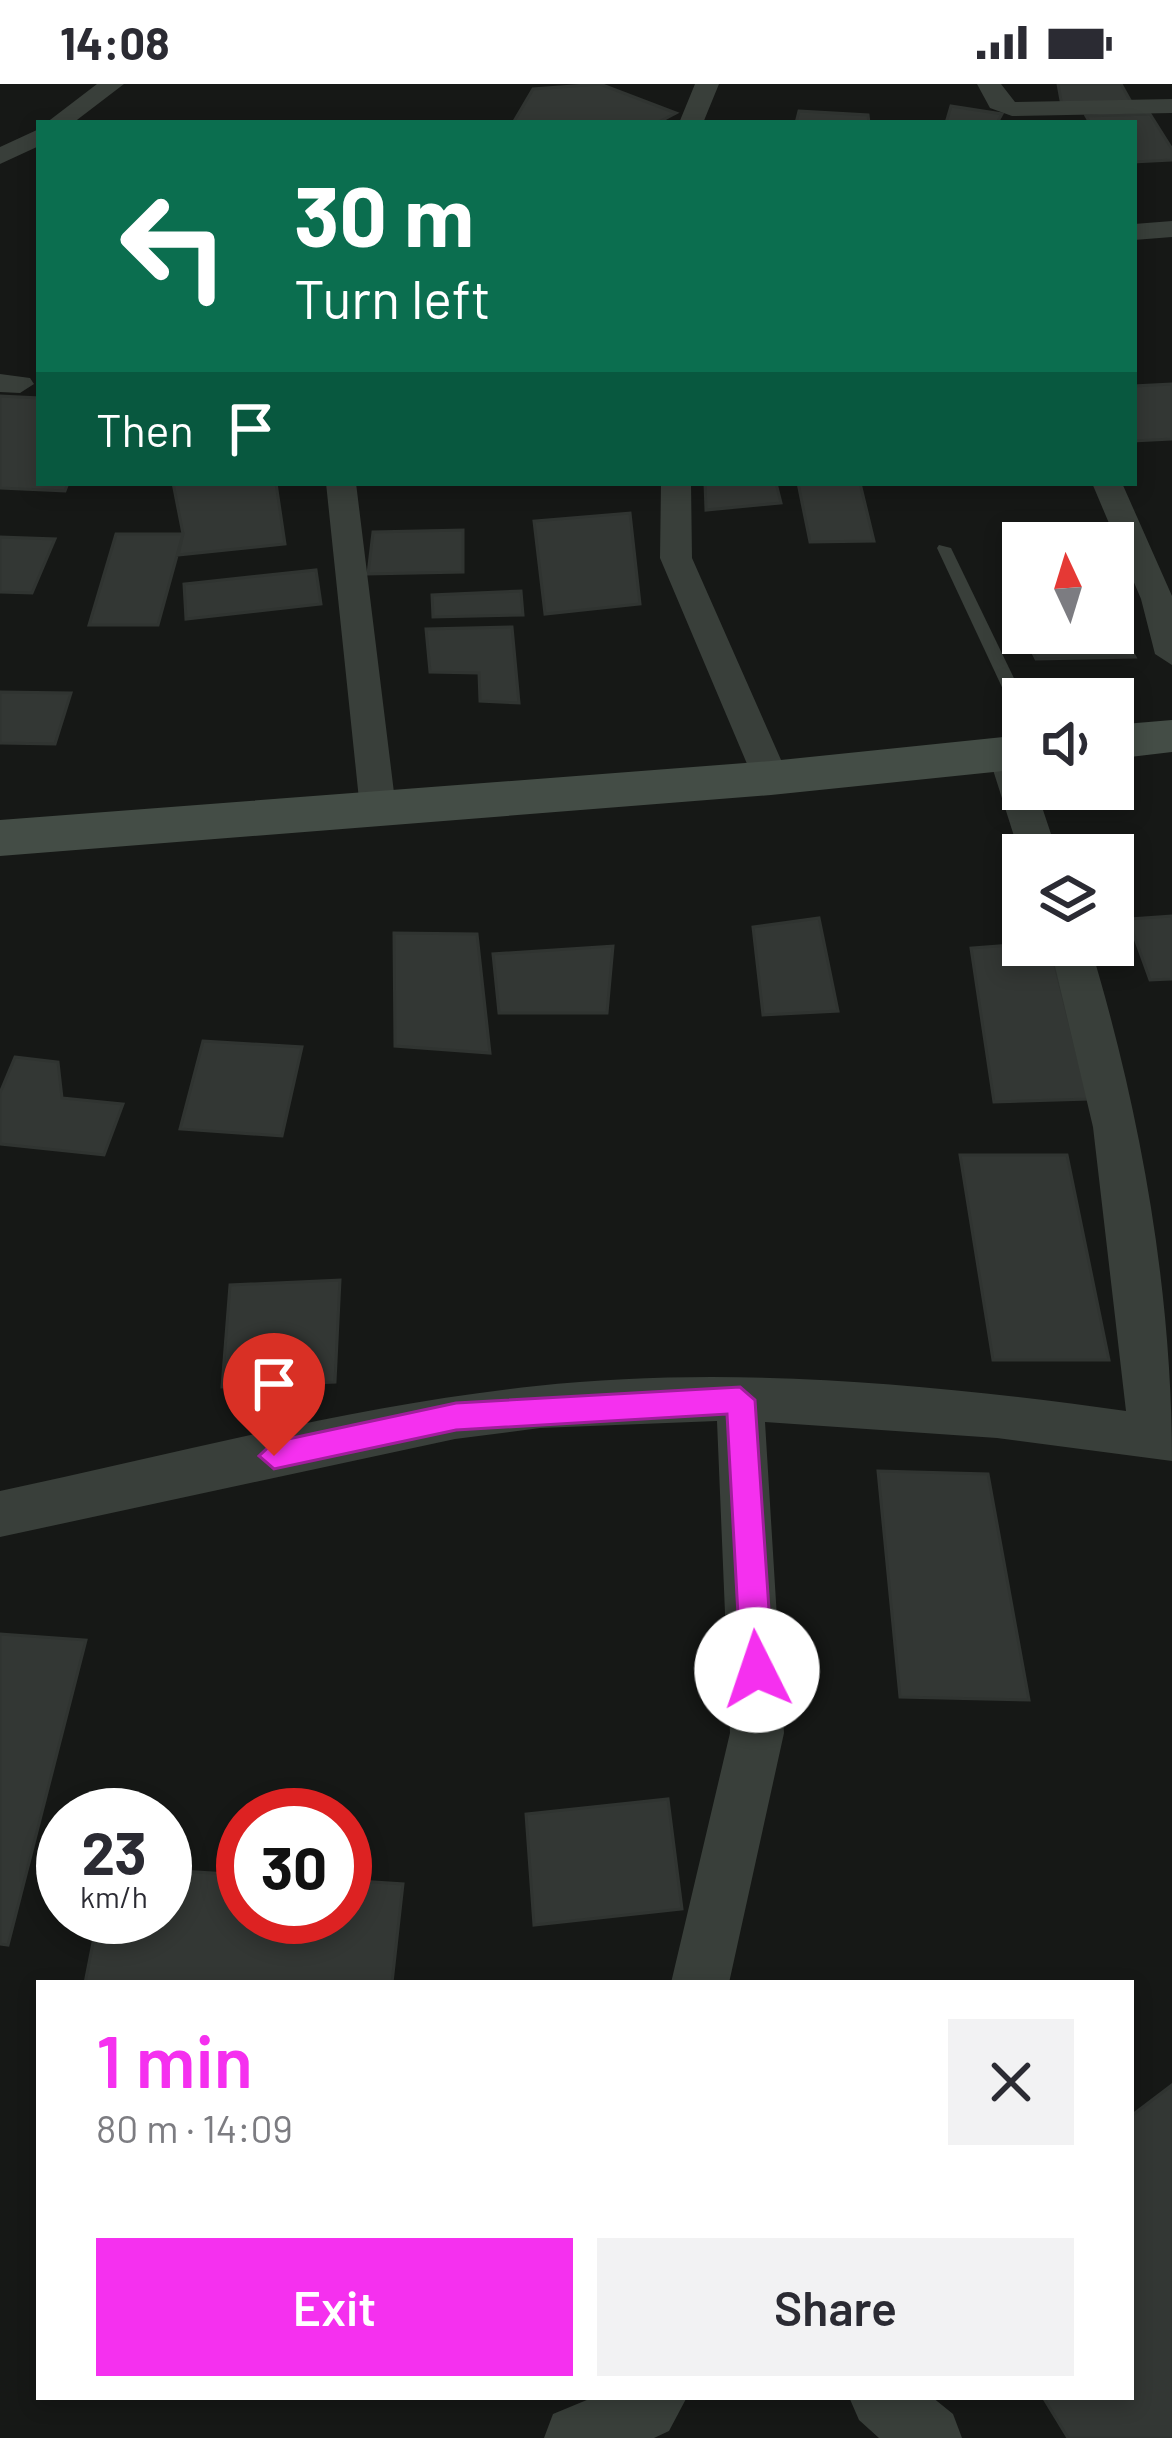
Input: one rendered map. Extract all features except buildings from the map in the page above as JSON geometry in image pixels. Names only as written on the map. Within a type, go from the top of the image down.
[{"type":"street","points":[[62,120],[112,84]]},
{"type":"street","points":[[692,120],[706,84]]},
{"type":"street","points":[[989,84],[998,103],[1012,109],[1172,106]]},
{"type":"street","points":[[0,157],[36,138]]},
{"type":"street","points":[[1137,232],[1172,230]]},
{"type":"street","points":[[341,486],[378,808]]},
{"type":"street","points":[[676,486],[676,558],[771,778]]},
{"type":"street","points":[[1108,486],[1157,599],[1172,654]]},
{"type":"street","points":[[1134,740],[1172,736]]},
{"type":"street","points":[[0,838],[771,778],[1002,742]]},
{"type":"street","points":[[0,1514],[456,1417],[740,1400],[1162,1438],[1094,1016],[1077,966]]},
{"type":"street","points":[[701,1980],[757,1733],[740,1400]]},
{"type":"street","points":[[577,2438],[646,2408],[652,2400]]},
{"type":"street","points":[[885,2400],[929,2438]]},
{"type":"lane","points":[[944,548],[1002,701]]},
{"type":"route","points":[[274,1456],[456,1417],[639,1402],[740,1400],[757,1670]]}]
